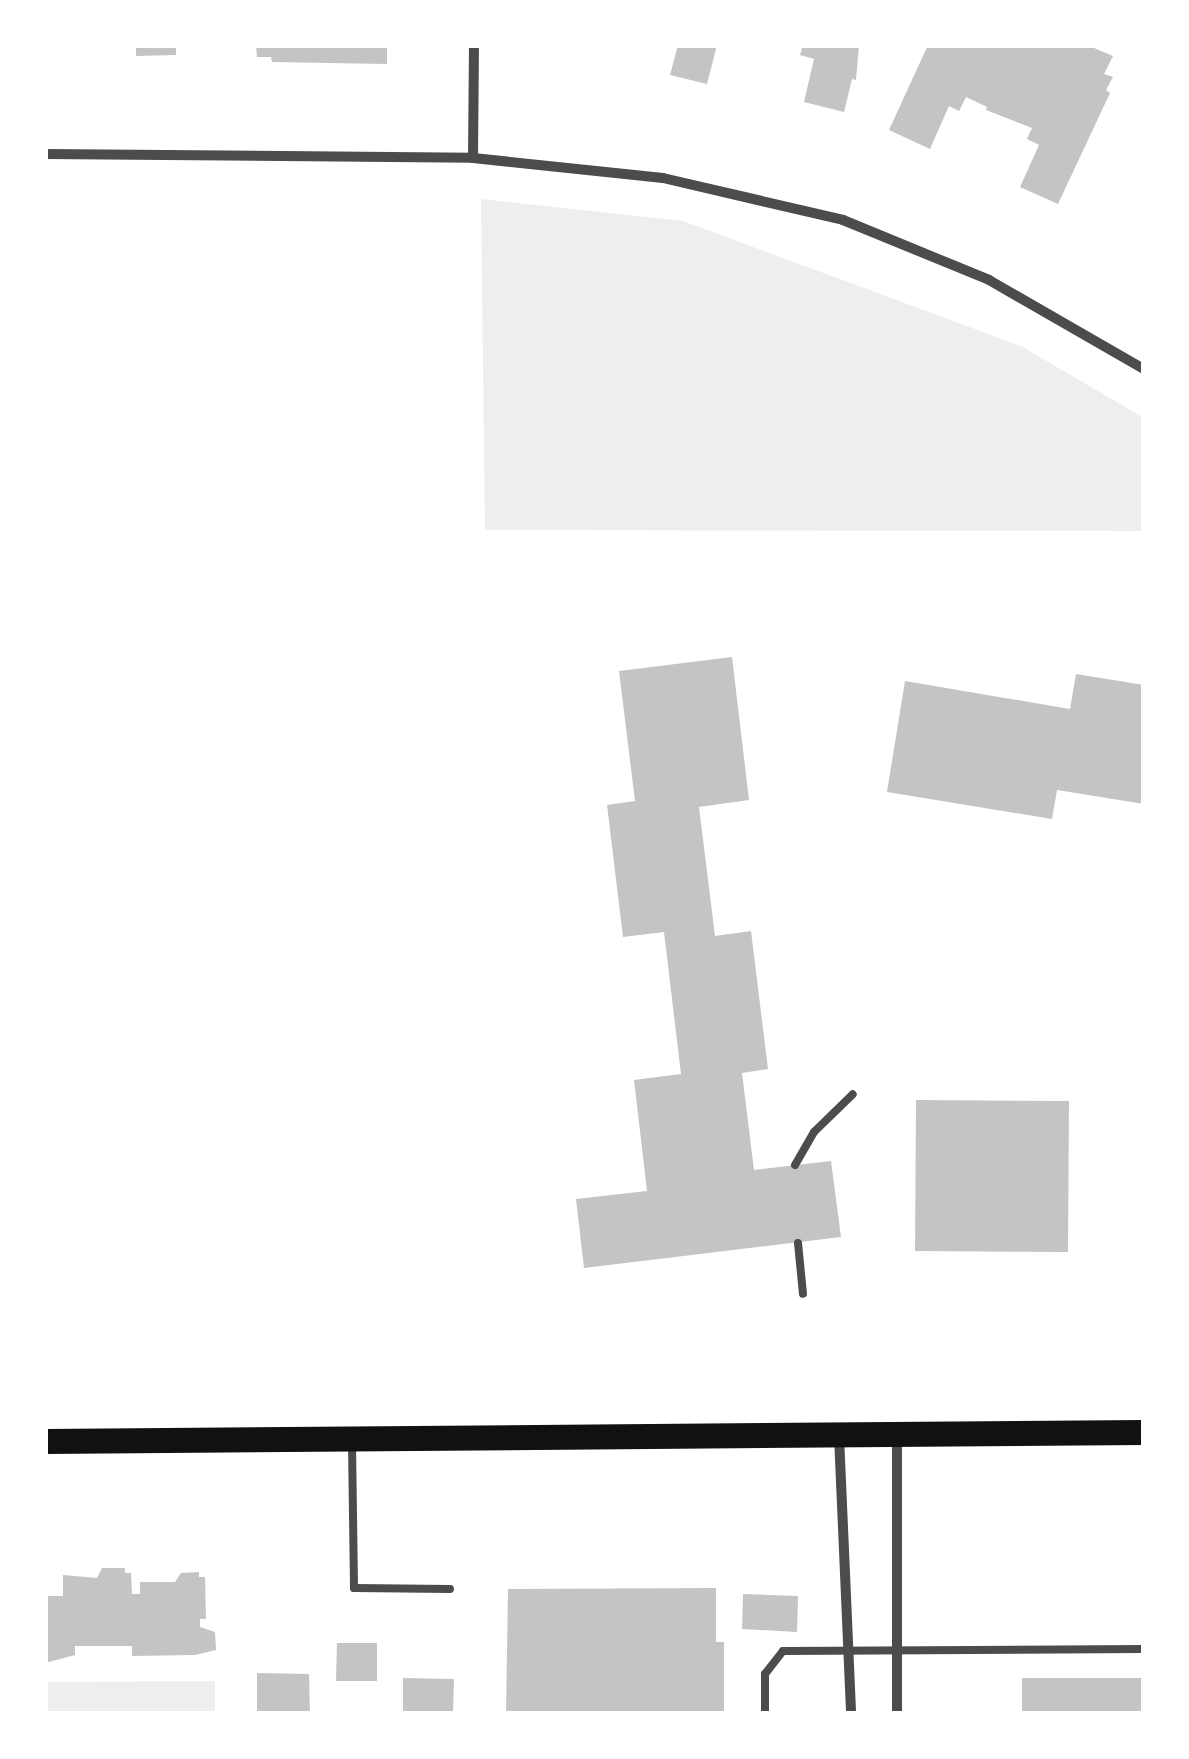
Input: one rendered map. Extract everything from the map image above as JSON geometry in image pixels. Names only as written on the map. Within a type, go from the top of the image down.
[{"type":"main road","points":[[45,1441],[1144,1432]]},
{"type":"street","points":[[472,158],[474,45]]},
{"type":"street","points":[[45,154],[472,158],[663,178],[843,220],[988,280],[1144,369]]},
{"type":"street","points":[[839,1434],[850,1714]]},
{"type":"street","points":[[897,1434],[898,1714]]},
{"type":"lane","points":[[796,1166],[814,1132],[854,1094]]},
{"type":"lane","points":[[798,1242],[802,1294]]},
{"type":"lane","points":[[352,1438],[354,1588],[450,1589]]},
{"type":"lane","points":[[765,1714],[765,1674],[783,1651],[1144,1649]]},
{"type":"shaded area","points":[[481,199],[683,221],[1021,346],[1144,418],[1144,531],[485,530]]},
{"type":"shaded area","points":[[215,1681],[215,1714],[45,1714],[45,1682]]},
{"type":"building","points":[[136,45],[176,45],[176,55],[136,56]]},
{"type":"building","points":[[256,45],[387,45],[387,64],[272,62],[271,57],[257,57]]},
{"type":"building","points":[[678,45],[717,45],[707,84],[670,75]]},
{"type":"building","points":[[803,45],[859,45],[856,80],[852,79],[844,112],[804,102],[814,59],[800,55]]},
{"type":"building","points":[[928,45],[1087,45],[1113,56],[1104,74],[1113,77],[1106,90],[1110,93],[1058,204],[1020,187],[1039,145],[1027,139],[1032,128],[986,110],[987,107],[966,97],[959,111],[949,106],[930,149],[889,130]]},
{"type":"building","points":[[732,657],[749,800],[699,807],[715,936],[751,931],[768,1069],[742,1073],[754,1170],[831,1161],[841,1237],[584,1268],[576,1199],[647,1191],[634,1080],[681,1074],[664,932],[623,937],[607,805],[635,801],[619,671]]},
{"type":"building","points":[[1076,674],[1144,685],[1144,804],[1057,790],[1052,819],[887,792],[905,681],[1070,709]]},
{"type":"building","points":[[916,1100],[1069,1101],[1068,1252],[915,1251]]},
{"type":"building","points":[[102,1568],[125,1568],[125,1573],[131,1573],[132,1594],[140,1594],[140,1582],[175,1582],[181,1573],[199,1572],[199,1577],[205,1577],[206,1619],[200,1619],[200,1627],[215,1632],[216,1650],[195,1655],[132,1656],[132,1646],[75,1646],[75,1655],[45,1663],[45,1596],[63,1596],[63,1575],[97,1578]]},
{"type":"building","points":[[716,1588],[716,1642],[724,1642],[724,1714],[506,1714],[508,1589]]},
{"type":"building","points":[[743,1594],[798,1596],[797,1632],[742,1629]]},
{"type":"building","points":[[337,1643],[377,1643],[377,1681],[336,1681]]},
{"type":"building","points":[[257,1673],[309,1674],[310,1714],[257,1714]]},
{"type":"building","points":[[403,1678],[454,1679],[453,1714],[403,1714]]},
{"type":"building","points":[[1022,1678],[1144,1678],[1144,1714],[1022,1714]]}]
